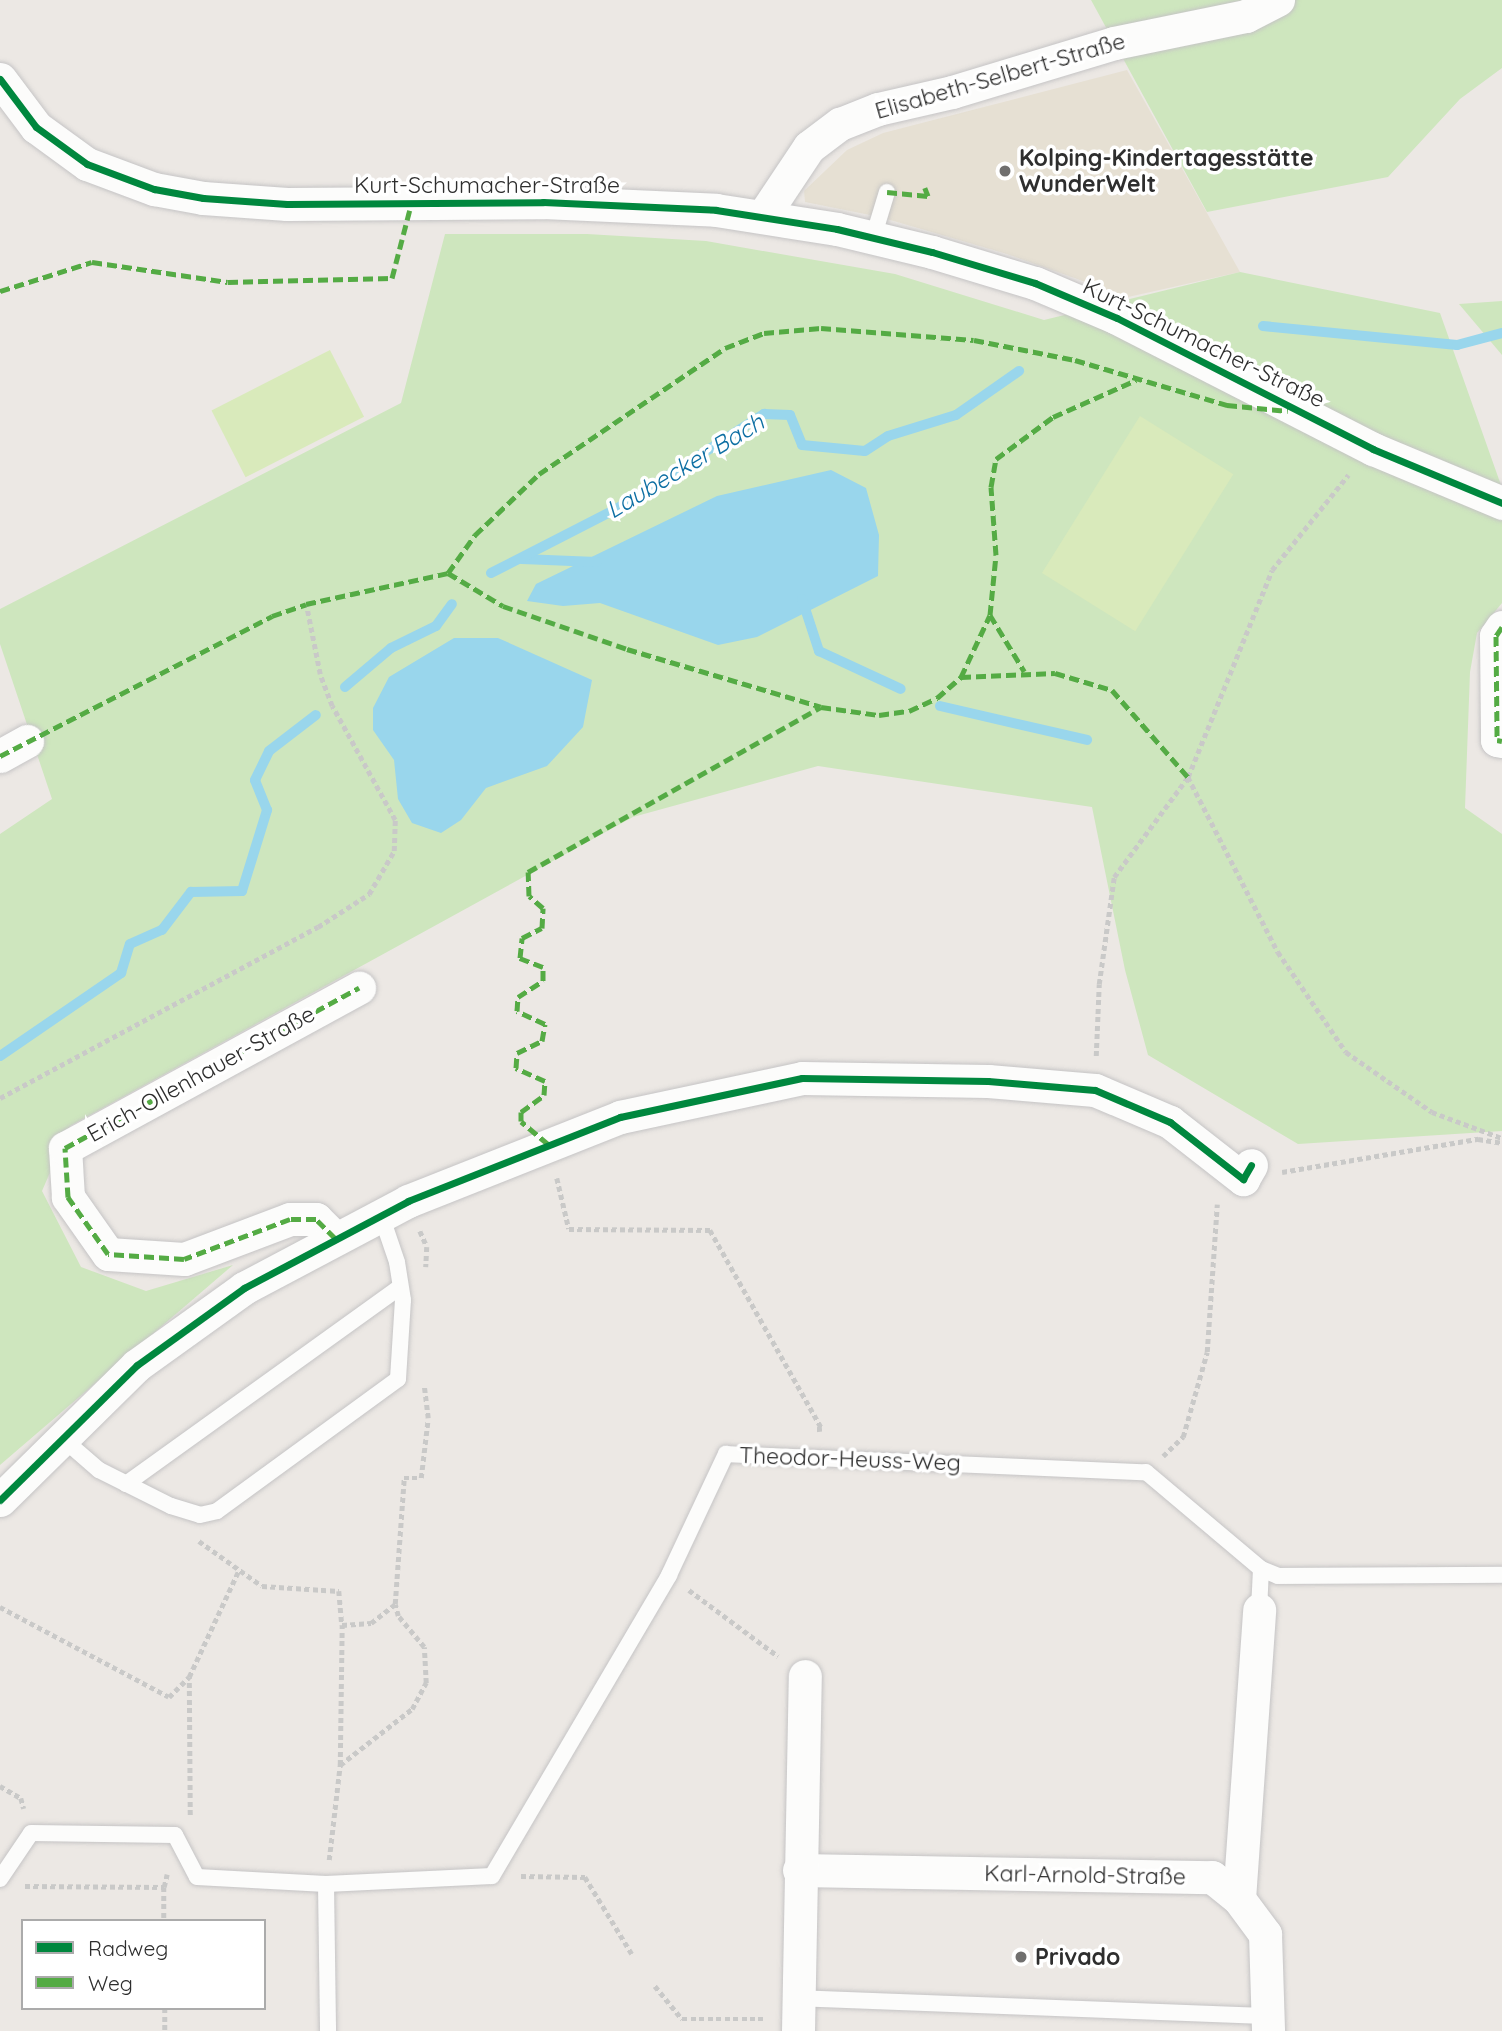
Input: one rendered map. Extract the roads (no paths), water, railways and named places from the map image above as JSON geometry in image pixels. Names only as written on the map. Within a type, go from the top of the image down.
[{"type":"street","name":"Elisabeth-Selbert-Straße","points":[[763,216],[784,177],[809,147],[840,124],[865,114],[1114,43],[1245,16],[1278,0]]},
{"type":"street","name":"Kurt-Schumacher-Straße","points":[[0,79],[36,127],[88,164],[154,189],[203,198],[301,204],[543,202],[763,216],[873,238],[1035,283],[1373,449],[1502,503]]},
{"type":"street","points":[[1502,627],[1496,636],[1499,663],[1497,740],[1502,741]]},
{"type":"street","name":"Erich-Ollenhauer-Straße","points":[[335,1238],[316,1219],[290,1219],[184,1259],[107,1254],[68,1197],[65,1148],[359,988]]},
{"type":"street","points":[[0,1500],[137,1365],[244,1289],[381,1215],[548,1144],[620,1118],[802,1078],[988,1081],[1095,1090],[1170,1122],[1247,1172]]},
{"type":"street","points":[[1239,1899],[1259,1610]]},
{"type":"street","points":[[797,2016],[805,1676]]},
{"type":"street","name":"Karl-Arnold-Straße","points":[[799,1870],[1212,1877],[1239,1899],[1265,1934],[1269,2023]]},
{"type":"lane","points":[[873,238],[887,192]]},
{"type":"lane","points":[[62,1438],[99,1470],[126,1484],[190,1512],[217,1511],[368,1405],[398,1378],[400,1287],[381,1215]]},
{"type":"lane","points":[[126,1484],[400,1287]]},
{"type":"lane","name":"Theodor-Heuss-Weg","points":[[326,1884],[492,1876],[669,1575],[726,1454],[1146,1472],[1261,1569]]},
{"type":"lane","points":[[1259,1610],[1261,1569],[1278,1576],[1502,1575]]},
{"type":"lane","points":[[7,1882],[31,1833],[175,1835],[197,1877],[326,1884],[328,2031]]},
{"type":"lane","name":"Karl-Arnold-Straße","points":[[797,2016],[1269,2023]]},
{"type":"water","points":[[831,470],[866,488],[879,535],[878,576],[757,637],[718,645],[600,603],[563,606],[527,601],[536,584],[717,496]]},
{"type":"water","points":[[454,638],[498,638],[592,680],[583,727],[547,766],[486,788],[461,820],[441,833],[412,823],[398,799],[394,760],[373,730],[373,708],[389,677]]},
{"type":"waterway","name":"Laubecker Bach","points":[[1263,326],[1457,345],[1502,333]]},
{"type":"waterway","name":"Laubecker Bach","points":[[491,573],[618,508],[764,414],[790,415],[802,445],[865,451],[888,436],[956,415],[1019,371]]},
{"type":"waterway","points":[[522,559],[597,562]]},
{"type":"waterway","points":[[802,599],[819,651],[901,689]]},
{"type":"waterway","name":"Laubecker Bach","points":[[345,687],[391,648],[436,626],[452,604]]},
{"type":"waterway","points":[[940,706],[1087,740]]},
{"type":"waterway","name":"Laubecker Bach","points":[[0,1056],[121,973],[130,944],[162,930],[191,892],[242,891],[267,810],[255,780],[269,751],[316,715]]},
{"type":"place","name":"Kolping-Kindertagesstätte WunderWelt","points":[[1005,171]]},
{"type":"place","name":"Privado","points":[[1021,1957]]}]
